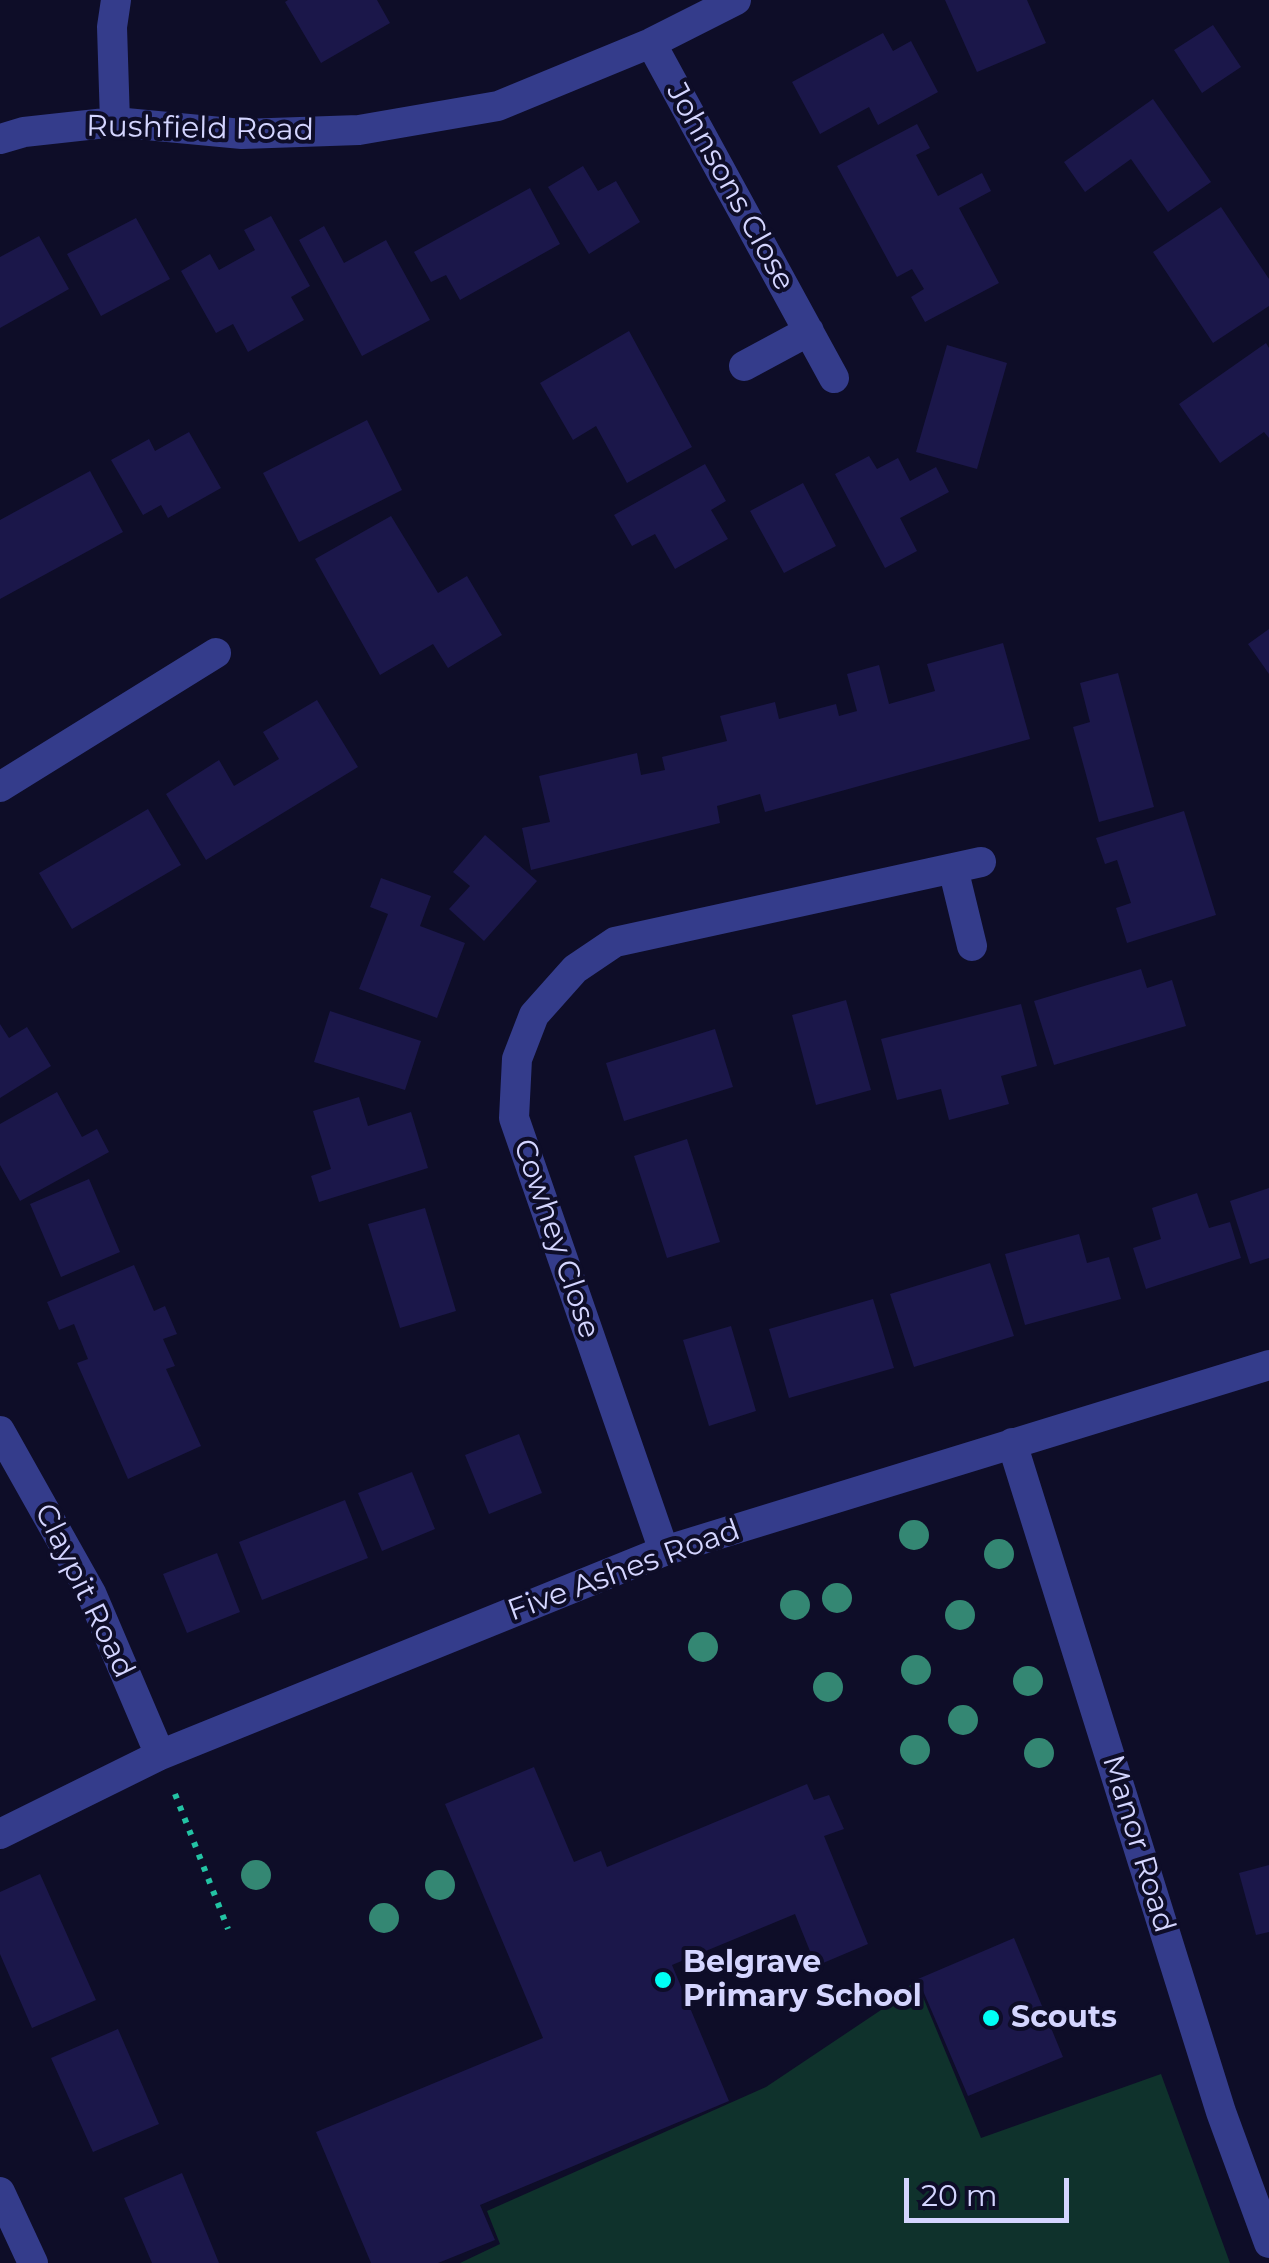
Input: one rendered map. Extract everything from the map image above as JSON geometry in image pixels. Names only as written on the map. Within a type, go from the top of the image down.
[{"type":"street","points":[[115,122],[112,26],[116,0]]},
{"type":"street","name":"Rushfield Road","points":[[0,139],[24,132],[115,122],[242,134],[359,130],[498,106],[652,43],[736,0]]},
{"type":"street","name":"Johnsons Close","points":[[652,43],[834,378]]},
{"type":"street","points":[[744,366],[809,332]]},
{"type":"street","points":[[0,787],[216,653]]},
{"type":"street","name":"Cowhey Close","points":[[664,1550],[514,1118],[517,1059],[534,1015],[575,969],[615,942],[967,865],[972,946]]},
{"type":"street","name":"Five Ashes Road","points":[[0,1834],[160,1756],[664,1550],[1269,1365]]},
{"type":"street","name":"Claypit Road","points":[[0,1431],[91,1593],[160,1756]]},
{"type":"street","name":"Manor Road","points":[[1012,1443],[1221,2112],[1269,2242]]},
{"type":"street","points":[[0,2192],[33,2263]]},
{"type":"path","points":[[160,1756],[228,1929]]},
{"type":"green space","points":[[916,1980],[981,2138],[1161,2074],[1230,2263],[460,2263],[500,2244],[487,2211],[766,2087],[881,2010]]},
{"type":"building","points":[[377,0],[390,23],[321,63],[285,2]]},
{"type":"building","points":[[945,0],[1027,0],[1046,43],[977,72]]},
{"type":"building","points":[[1213,25],[1241,67],[1202,93],[1174,50]]},
{"type":"building","points":[[883,33],[893,51],[911,41],[938,92],[878,125],[869,107],[820,134],[792,82]]},
{"type":"building","points":[[1153,99],[1211,182],[1168,212],[1131,159],[1085,192],[1064,162]]},
{"type":"building","points":[[917,124],[930,148],[916,155],[938,196],[982,173],[991,191],[959,208],[999,283],[925,322],[911,297],[924,289],[912,269],[897,277],[837,166]]},
{"type":"building","points":[[583,166],[598,191],[616,181],[640,222],[589,254],[548,187]]},
{"type":"building","points":[[530,188],[560,244],[460,300],[446,275],[431,282],[414,252]]},
{"type":"building","points":[[1221,207],[1269,279],[1269,306],[1213,343],[1153,252]]},
{"type":"building","points":[[271,216],[310,286],[291,297],[304,320],[248,352],[233,324],[216,333],[181,271],[210,254],[219,270],[255,250],[244,230]]},
{"type":"building","points":[[136,218],[170,279],[101,316],[67,254]]},
{"type":"building","points":[[324,226],[344,263],[386,240],[430,320],[362,356],[299,240]]},
{"type":"building","points":[[39,236],[69,289],[0,328],[0,257]]},
{"type":"building","points":[[629,331],[692,447],[627,483],[596,426],[573,440],[540,383]]},
{"type":"building","points":[[1266,343],[1269,438],[1264,432],[1220,463],[1179,404]]},
{"type":"building","points":[[947,345],[1007,363],[977,469],[916,452]]},
{"type":"building","points":[[367,420],[402,490],[299,542],[263,473]]},
{"type":"building","points":[[189,432],[221,488],[168,518],[161,505],[143,515],[111,460],[149,439],[155,451]]},
{"type":"building","points":[[869,456],[877,469],[898,458],[910,481],[936,467],[949,492],[900,518],[917,551],[885,568],[835,474]]},
{"type":"building","points":[[705,464],[726,501],[711,510],[728,539],[675,569],[655,534],[632,546],[614,515]]},
{"type":"building","points":[[90,471],[123,532],[0,599],[0,520]]},
{"type":"building","points":[[803,483],[836,546],[784,573],[750,511]]},
{"type":"building","points":[[391,516],[438,593],[467,576],[502,635],[448,668],[433,644],[380,675],[315,559]]},
{"type":"building","points":[[1269,629],[1269,674],[1248,644]]},
{"type":"building","points":[[1003,643],[1030,739],[765,812],[760,794],[717,806],[720,823],[531,870],[522,828],[550,822],[539,776],[637,753],[641,775],[665,770],[662,757],[727,741],[720,716],[775,702],[779,719],[836,704],[839,716],[857,711],[847,674],[879,665],[889,704],[935,691],[927,664]]},
{"type":"building","points":[[1118,673],[1154,807],[1099,822],[1073,727],[1090,722],[1080,683]]},
{"type":"building","points":[[317,700],[358,767],[206,860],[166,794],[219,760],[234,786],[279,759],[263,732]]},
{"type":"building","points":[[148,809],[181,865],[72,929],[39,873]]},
{"type":"building","points":[[1184,811],[1216,915],[1127,943],[1116,908],[1131,903],[1117,860],[1105,864],[1096,838]]},
{"type":"building","points":[[485,835],[537,881],[484,941],[449,909],[470,886],[453,872]]},
{"type":"building","points":[[381,878],[431,896],[420,926],[465,943],[437,1018],[359,989],[388,914],[370,907]]},
{"type":"building","points":[[1141,969],[1147,988],[1172,980],[1186,1026],[1054,1065],[1034,1001]]},
{"type":"building","points":[[846,1000],[871,1090],[816,1105],[792,1015]]},
{"type":"building","points":[[1021,1004],[1037,1066],[1001,1076],[1009,1104],[949,1120],[941,1089],[897,1100],[881,1039]]},
{"type":"building","points":[[330,1011],[421,1041],[405,1090],[314,1062]]},
{"type":"building","points":[[0,1024],[9,1038],[27,1027],[51,1066],[0,1098]]},
{"type":"building","points":[[715,1029],[733,1087],[624,1121],[606,1063]]},
{"type":"building","points":[[57,1092],[82,1137],[97,1129],[109,1152],[20,1201],[0,1165],[0,1124]]},
{"type":"building","points":[[359,1097],[368,1126],[411,1112],[428,1168],[319,1202],[311,1176],[331,1169],[313,1111]]},
{"type":"building","points":[[687,1139],[720,1242],[667,1258],[634,1156]]},
{"type":"building","points":[[89,1179],[120,1252],[61,1277],[30,1204]]},
{"type":"building","points":[[1269,1188],[1269,1258],[1250,1264],[1230,1201]]},
{"type":"building","points":[[1197,1193],[1209,1228],[1230,1222],[1241,1258],[1146,1289],[1133,1248],[1161,1239],[1152,1208]]},
{"type":"building","points":[[425,1208],[456,1311],[400,1328],[368,1224]]},
{"type":"building","points":[[1079,1234],[1087,1263],[1109,1257],[1121,1299],[1025,1325],[1005,1254]]},
{"type":"building","points":[[990,1263],[1014,1336],[914,1367],[890,1294]]},
{"type":"building","points":[[134,1265],[154,1311],[165,1306],[177,1334],[163,1339],[175,1366],[166,1369],[201,1446],[128,1479],[77,1363],[88,1359],[74,1324],[59,1330],[47,1302]]},
{"type":"building","points":[[873,1299],[894,1368],[789,1398],[769,1329]]},
{"type":"building","points":[[731,1326],[756,1411],[709,1426],[683,1340]]},
{"type":"building","points":[[519,1434],[542,1493],[489,1514],[465,1455]]},
{"type":"building","points":[[412,1472],[435,1529],[382,1551],[358,1493]]},
{"type":"building","points":[[345,1500],[368,1558],[262,1600],[239,1542]]},
{"type":"building","points":[[217,1553],[240,1612],[187,1633],[163,1574]]},
{"type":"building","points":[[534,1767],[574,1862],[601,1851],[607,1867],[807,1784],[814,1800],[829,1795],[844,1829],[824,1836],[868,1944],[816,1966],[795,1914],[672,1965],[729,2101],[480,2205],[495,2240],[438,2263],[371,2263],[316,2132],[543,2038],[445,1804]]},
{"type":"building","points":[[1269,1865],[1269,1932],[1256,1935],[1239,1873]]},
{"type":"building","points":[[40,1874],[96,2000],[32,2028],[0,1954],[0,1892]]},
{"type":"building","name":"Scouts","points":[[1014,1938],[1063,2057],[968,2096],[918,1979]]},
{"type":"building","points":[[118,2029],[159,2124],[93,2152],[51,2058]]},
{"type":"building","points":[[182,2173],[219,2263],[152,2263],[124,2198]]},
{"type":"place","name":"Belgrave Primary School","points":[[663,1980]]},
{"type":"place","name":"Scouts","points":[[991,2018]]}]
